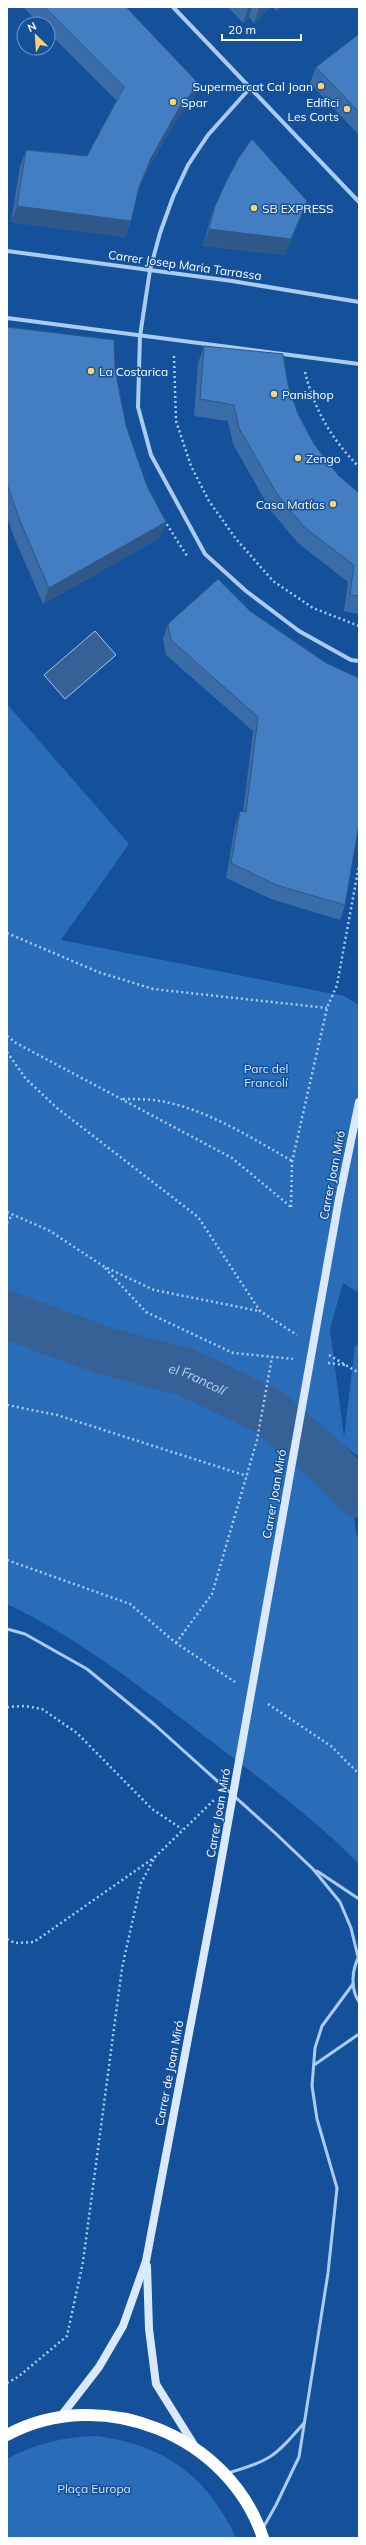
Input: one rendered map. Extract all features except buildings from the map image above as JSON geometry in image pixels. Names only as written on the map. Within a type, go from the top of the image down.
[{"type":"highway","points":[[7,2435],[37,2423],[61,2416],[94,2415],[122,2418],[148,2424],[173,2434],[196,2449],[225,2474],[239,2492],[261,2535]]},
{"type":"street","points":[[173,7],[359,202]]},
{"type":"street","points":[[250,88],[208,135],[188,165],[173,197],[150,270],[140,336],[138,407],[151,455],[206,554],[246,591],[299,631],[352,660],[359,661]]},
{"type":"street","name":"Carrer Josep Maria Tarrassa","points":[[7,250],[359,302]]},
{"type":"street","points":[[7,318],[359,364]]},
{"type":"street","name":"Carrer Joan Miró","points":[[216,1890],[339,1199],[359,1102]]},
{"type":"street","name":"Carrer de Joan Miró","points":[[61,2416],[99,2367],[123,2326],[146,2261],[216,1890]]},
{"type":"street","name":"Carrer de Joan Miró","points":[[146,2261],[150,2329],[156,2384],[196,2449]]},
{"type":"lane","points":[[7,1629],[25,1634],[87,1669],[226,1788],[313,1869],[340,1902],[351,1928],[359,1956],[354,1970],[353,1984],[359,2002]]},
{"type":"lane","points":[[313,1869],[359,1899]]},
{"type":"lane","points":[[261,2535],[299,2457],[328,2273],[337,2188],[317,2119],[312,2086],[315,2048],[322,2026],[353,1984]]},
{"type":"lane","points":[[314,2065],[359,2034]]},
{"type":"lane","points":[[225,2474],[260,2464],[277,2454],[305,2421]]},
{"type":"path","points":[[180,353],[174,352],[176,421],[191,466],[209,501],[236,539],[273,581],[313,608],[359,626]]},
{"type":"path","points":[[304,366],[311,394],[325,425],[359,468]]},
{"type":"path","points":[[7,1036],[16,1043],[232,1158],[291,1207],[292,1162],[327,1008],[337,985],[359,865]]},
{"type":"path","points":[[7,933],[98,972],[153,989],[327,1008]]},
{"type":"path","points":[[7,1052],[26,1078],[57,1108],[198,1217],[260,1311],[154,1290],[103,1266],[50,1231],[7,1212]]},
{"type":"path","points":[[121,1099],[160,1101],[204,1115],[244,1133],[292,1162]]},
{"type":"path","points":[[7,1223],[12,1215]]},
{"type":"path","points":[[103,1266],[146,1312],[233,1353],[294,1360]]},
{"type":"path","points":[[176,1643],[212,1594],[247,1476],[259,1427],[272,1357]]},
{"type":"path","points":[[324,1363],[346,1365]]},
{"type":"path","points":[[7,1405],[57,1415],[247,1476]]},
{"type":"path","points":[[7,1560],[130,1604],[176,1643],[240,1686]]},
{"type":"path","points":[[266,1703],[331,1746],[359,1774]]},
{"type":"path","points":[[7,1707],[25,1706],[42,1710],[77,1733],[152,1809],[182,1829]]},
{"type":"path","points":[[7,1939],[15,1943],[34,1942],[155,1857],[182,1829],[226,1788]]},
{"type":"path","points":[[7,2383],[18,2377],[67,2336],[83,2262],[122,1968],[141,1884],[155,1857]]},
{"type":"green space","name":"Parc del Francolí","points":[[7,704],[129,844],[61,940],[344,996],[359,1005],[359,1293],[343,1283],[330,1329],[344,1438],[355,1346],[359,1343],[359,1457],[345,1446],[356,1532],[359,1538],[359,1864],[342,1847],[289,1801],[140,1687],[62,1634],[7,1604]]},
{"type":"green space","name":"Plaça Europa","points":[[97,2436],[121,2440],[143,2447],[163,2456],[181,2467],[212,2497],[236,2538],[7,2538],[7,2459],[18,2453],[50,2442],[62,2439]]},
{"type":"shaded area","points":[[95,631],[116,655],[65,699],[44,675]]},
{"type":"waterway","name":"el Francolí","points":[[7,1315],[105,1351],[186,1372],[269,1412],[324,1459],[359,1494]]},
{"type":"place","name":"Supermercat Cal Joan","points":[[321,86]]},
{"type":"place","name":"Spar","points":[[173,102]]},
{"type":"place","name":"Edifici Les Corts","points":[[347,109]]},
{"type":"place","name":"SB EXPRESS","points":[[254,208]]},
{"type":"place","name":"La Costarica","points":[[91,371]]},
{"type":"place","name":"Panishop","points":[[274,394]]},
{"type":"place","name":"Zengo","points":[[298,458]]},
{"type":"place","name":"Casa Matías","points":[[333,504]]}]
